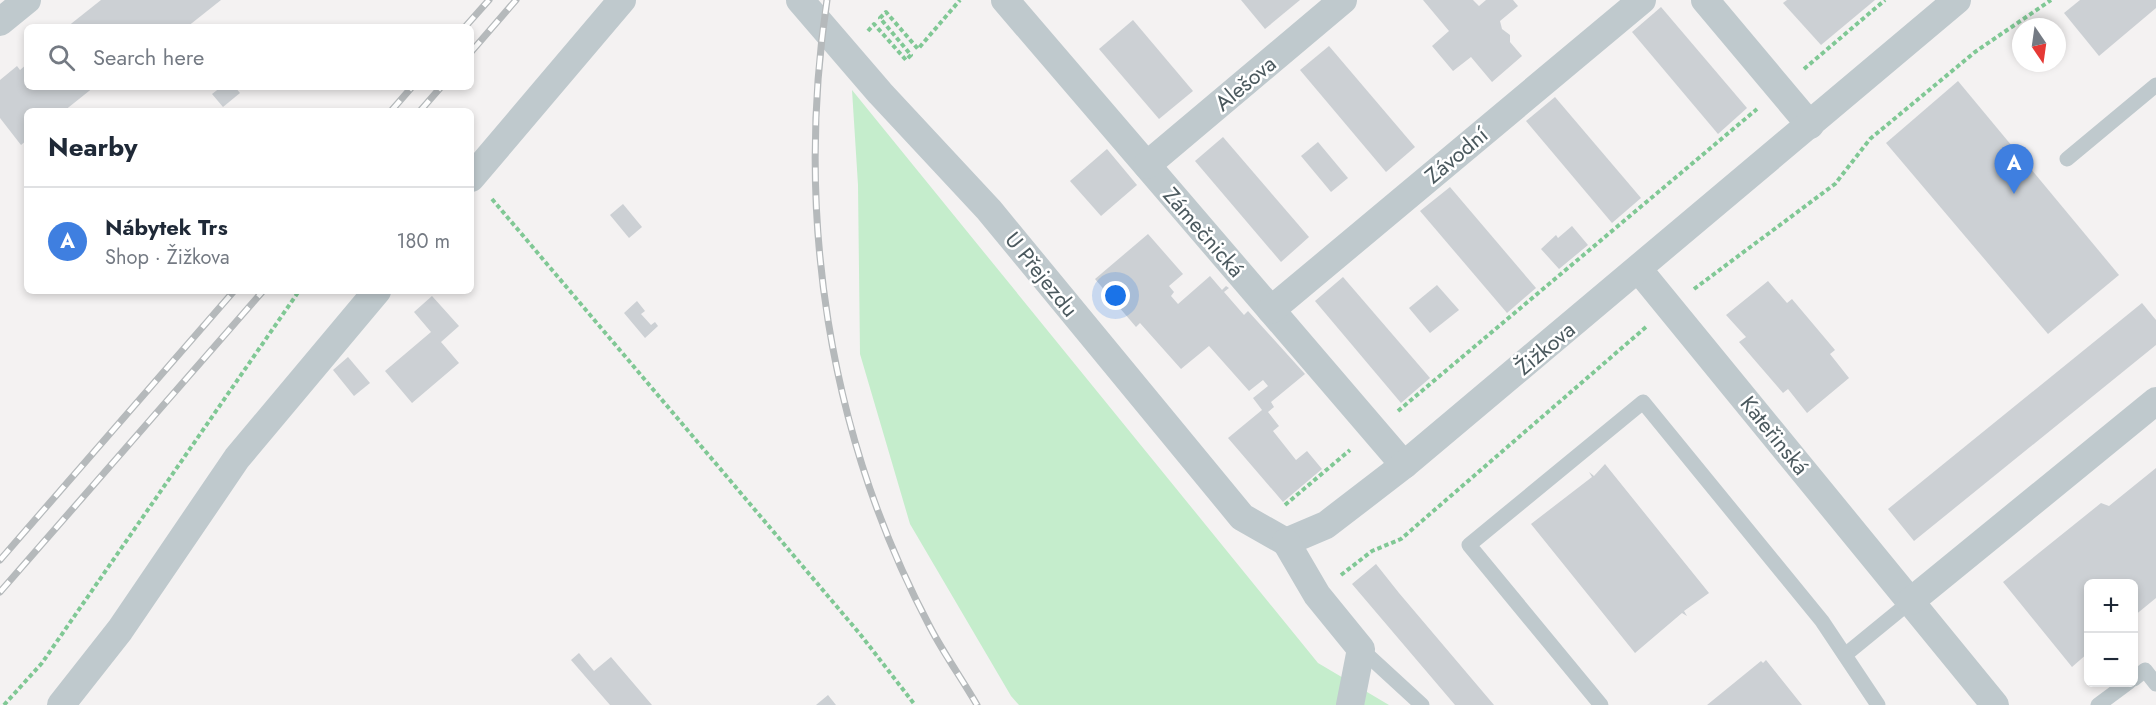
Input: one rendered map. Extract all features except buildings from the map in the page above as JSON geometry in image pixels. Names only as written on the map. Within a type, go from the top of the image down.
[{"type":"street","points":[[0,22],[27,0]]},
{"type":"street","points":[[474,175],[622,0]]},
{"type":"street","name":"U Přejezdu","points":[[800,0],[880,93],[989,210],[1242,517],[1286,542]]},
{"type":"street","name":"Zámečnická","points":[[1005,0],[1404,465]]},
{"type":"street","name":"Alešova","points":[[1147,165],[1343,0]]},
{"type":"street","name":"Závodní","points":[[1271,310],[1642,0]]},
{"type":"street","points":[[1705,0],[1810,125]]},
{"type":"street","name":"Žižkova","points":[[1286,542],[1326,525],[1404,465],[1639,270],[1957,0]]},
{"type":"street","name":"Kateřinská","points":[[1639,270],[1995,705]]},
{"type":"street","points":[[60,705],[120,630],[237,458],[374,294]]},
{"type":"street","points":[[1911,601],[2156,401]]},
{"type":"street","points":[[1286,542],[1317,595],[1360,649],[1350,705]]},
{"type":"lane","points":[[2067,159],[2156,85]]},
{"type":"lane","points":[[1601,705],[1469,545],[1643,402],[1822,621],[1878,705]]},
{"type":"lane","points":[[1845,655],[1911,601]]},
{"type":"lane","points":[[1360,649],[1422,705]]},
{"type":"lane","points":[[2138,675],[2145,670],[2156,684]]},
{"type":"lane","points":[[2098,705],[2122,687]]},
{"type":"path","points":[[874,40],[867,32],[874,24],[906,60],[911,55],[880,18],[886,12],[918,49],[960,0]]},
{"type":"path","points":[[1284,506],[1885,0]]},
{"type":"path","points":[[1975,52],[2051,0]]},
{"type":"path","points":[[474,179],[860,634],[915,705]]},
{"type":"path","points":[[4,705],[42,663],[297,294]]},
{"type":"green space","points":[[852,90],[1318,663],[1389,705],[1019,705],[1011,696],[910,524],[860,354],[858,185]]},
{"type":"railway","points":[[468,24],[489,0]]},
{"type":"railway","points":[[474,49],[516,0]]},
{"type":"railway","points":[[827,0],[818,81],[815,161],[819,242],[828,322],[844,401],[866,478],[895,554],[935,637],[977,705]]},
{"type":"railway","points":[[394,108],[409,90]]},
{"type":"railway","points":[[423,108],[438,90]]},
{"type":"railway","points":[[0,560],[231,294]]},
{"type":"railway","points":[[0,592],[260,294]]},
{"type":"place","name":"Nábytek Trs","points":[[2014,194]]}]
